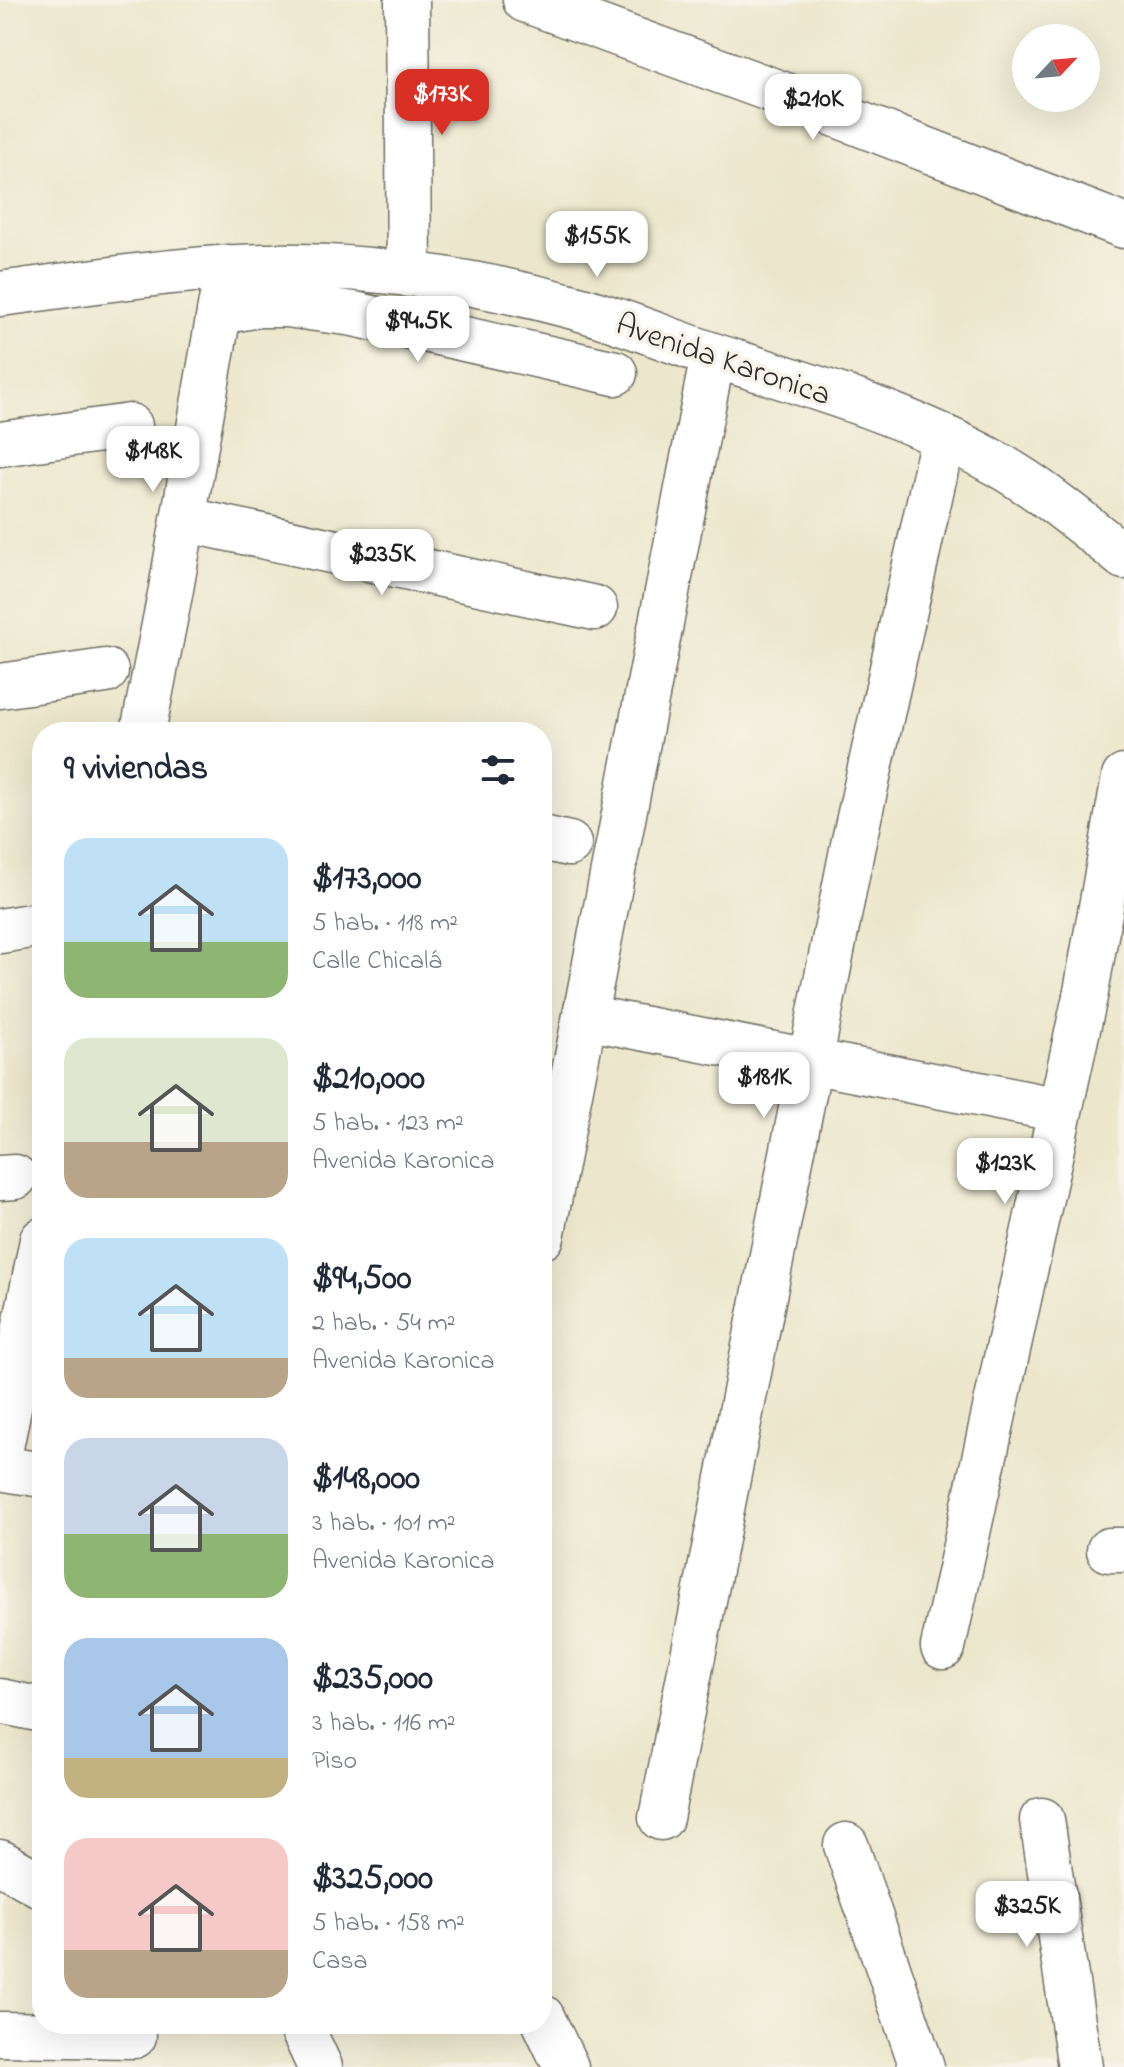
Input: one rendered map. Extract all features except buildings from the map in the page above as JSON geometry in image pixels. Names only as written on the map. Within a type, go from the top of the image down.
[{"type":"street","points":[[407,0],[409,275]]},
{"type":"street","points":[[525,0],[780,93],[1124,226]]},
{"type":"street","name":"Avenida Karonica","points":[[0,294],[179,270],[301,266],[409,275],[487,288],[574,308],[799,383],[943,438],[998,465],[1051,499],[1124,557]]},
{"type":"street","points":[[145,722],[227,267]]},
{"type":"street","points":[[219,312],[259,305],[286,305],[354,314],[615,373]]},
{"type":"street","points":[[552,1186],[713,355]]},
{"type":"street","points":[[0,444],[130,426]]},
{"type":"street","points":[[661,1818],[853,845],[943,438]]},
{"type":"street","points":[[183,519],[595,608]]},
{"type":"street","points":[[0,686],[106,671]]},
{"type":"street","points":[[943,1647],[1086,992],[1124,777]]},
{"type":"street","points":[[0,931],[32,926]]},
{"type":"street","points":[[585,1017],[1060,1110]]},
{"type":"street","points":[[0,1453],[32,1291]]},
{"type":"street","points":[[0,1468],[32,1473]]},
{"type":"street","points":[[0,1701],[32,1708]]},
{"type":"street","points":[[1042,1820],[1080,2067]]},
{"type":"street","points":[[846,1845],[922,2067]]},
{"type":"street","points":[[0,1862],[32,1880]]},
{"type":"street","points":[[0,2034],[137,2042]]},
{"type":"street","points":[[305,2034],[320,2067]]},
{"type":"street","points":[[550,2034],[566,2067]]}]
